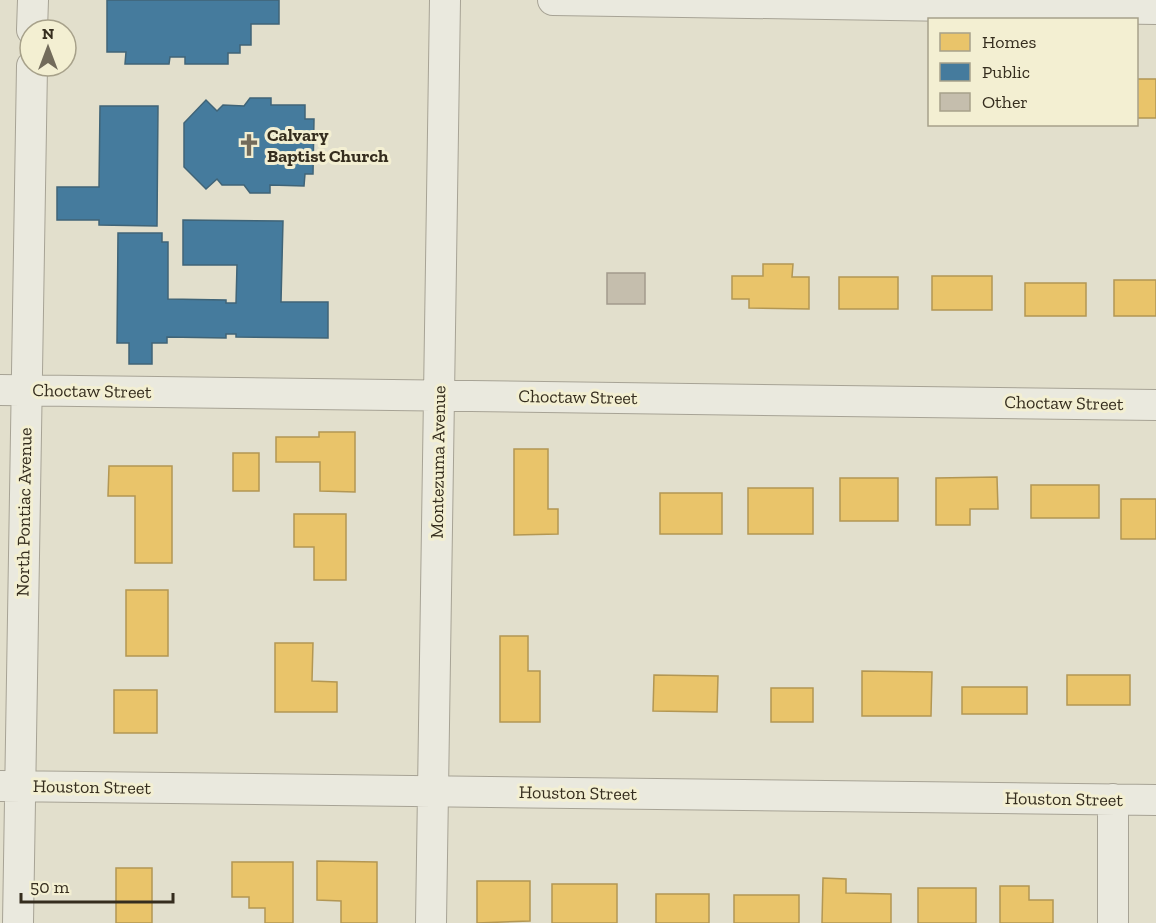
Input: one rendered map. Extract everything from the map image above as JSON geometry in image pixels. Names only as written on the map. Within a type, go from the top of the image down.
[{"type":"street","points":[[32,18],[33,0]]},
{"type":"street","name":"Montezuma Avenue","points":[[431,923],[445,0]]},
{"type":"street","points":[[553,0],[1156,9]]},
{"type":"street","name":"North Pontiac Avenue","points":[[18,923],[10,786],[13,390],[31,78]]},
{"type":"street","name":"Choctaw Street","points":[[13,390],[1156,405]]},
{"type":"street","name":"Houston Street","points":[[10,786],[1156,800]]},
{"type":"street","points":[[1113,799],[1113,923]]},
{"type":"building: Homes","points":[[1138,79],[1156,79],[1156,118],[1138,118]]},
{"type":"building: Homes","points":[[763,264],[793,264],[792,277],[809,277],[809,309],[749,308],[749,299],[732,299],[732,276],[763,276]]},
{"type":"building: Homes","points":[[932,276],[992,276],[992,310],[932,310]]},
{"type":"building: Homes","points":[[839,277],[898,277],[898,309],[839,309]]},
{"type":"building: Homes","points":[[1114,280],[1156,280],[1156,316],[1114,316]]},
{"type":"building: Homes","points":[[1025,283],[1086,283],[1086,316],[1025,316]]},
{"type":"building: Homes","points":[[319,432],[355,432],[355,492],[320,491],[320,462],[276,462],[276,437],[319,437]]},
{"type":"building: Homes","points":[[514,449],[548,449],[548,509],[558,509],[558,534],[514,535]]},
{"type":"building: Homes","points":[[233,453],[259,453],[259,491],[233,491]]},
{"type":"building: Homes","points":[[109,466],[172,466],[172,563],[135,563],[135,496],[108,496]]},
{"type":"building: Homes","points":[[997,477],[998,509],[970,509],[970,525],[936,525],[936,478]]},
{"type":"building: Homes","points":[[840,478],[898,478],[898,521],[840,521]]},
{"type":"building: Homes","points":[[1031,485],[1099,485],[1099,518],[1031,518]]},
{"type":"building: Homes","points":[[748,488],[813,488],[813,534],[748,534]]},
{"type":"building: Homes","points":[[660,493],[722,493],[722,534],[660,534]]},
{"type":"building: Homes","points":[[1121,499],[1156,499],[1156,539],[1121,539]]},
{"type":"building: Homes","points":[[294,514],[346,514],[346,580],[314,580],[314,547],[294,547]]},
{"type":"building: Homes","points":[[126,590],[168,590],[168,656],[126,656]]},
{"type":"building: Homes","points":[[500,636],[528,636],[528,671],[540,671],[540,722],[500,722]]},
{"type":"building: Homes","points":[[275,643],[313,643],[312,681],[337,682],[337,712],[275,712]]},
{"type":"building: Homes","points":[[862,671],[932,672],[931,716],[862,716]]},
{"type":"building: Homes","points":[[654,675],[718,676],[717,712],[653,711]]},
{"type":"building: Homes","points":[[1067,675],[1130,675],[1130,705],[1067,705]]},
{"type":"building: Homes","points":[[962,687],[1027,687],[1027,714],[962,714]]},
{"type":"building: Homes","points":[[771,688],[813,688],[813,722],[771,722]]},
{"type":"building: Homes","points":[[114,690],[157,690],[157,733],[114,733]]},
{"type":"building: Homes","points":[[317,861],[377,862],[377,923],[341,923],[341,901],[317,900]]},
{"type":"building: Homes","points":[[232,862],[293,862],[293,923],[265,923],[265,908],[249,908],[249,897],[232,897]]},
{"type":"building: Homes","points":[[116,868],[152,868],[152,923],[116,923]]},
{"type":"building: Homes","points":[[823,878],[846,879],[846,893],[891,894],[891,923],[822,923]]},
{"type":"building: Homes","points":[[477,881],[530,881],[530,921],[477,923]]},
{"type":"building: Homes","points":[[552,884],[617,884],[617,923],[552,923]]},
{"type":"building: Homes","points":[[1000,886],[1029,886],[1029,900],[1053,900],[1053,923],[1000,923]]},
{"type":"building: Homes","points":[[918,888],[976,888],[976,923],[918,923]]},
{"type":"building: Homes","points":[[656,894],[709,894],[709,923],[656,923]]},
{"type":"building: Homes","points":[[734,895],[799,895],[799,923],[734,923]]},
{"type":"building: Public","points":[[107,0],[279,0],[279,24],[251,24],[251,45],[240,45],[240,53],[228,53],[228,64],[185,64],[185,57],[170,57],[169,64],[125,64],[126,52],[107,52]]},
{"type":"building: Public","name":"Calvary Baptist Church","points":[[250,98],[271,98],[271,105],[305,105],[305,119],[314,119],[313,174],[305,174],[304,186],[270,185],[270,193],[250,193],[244,185],[222,185],[217,179],[206,189],[184,167],[184,123],[206,100],[217,111],[223,105],[244,106]]},
{"type":"building: Public","points":[[100,106],[158,106],[157,226],[99,225],[99,220],[57,220],[57,187],[99,187]]},
{"type":"building: Public","points":[[183,220],[283,221],[281,302],[328,302],[328,338],[236,337],[236,334],[226,334],[226,338],[167,337],[167,343],[152,343],[152,364],[129,364],[129,343],[117,343],[118,233],[162,233],[162,242],[168,242],[168,299],[226,300],[226,303],[236,303],[237,265],[183,265]]},
{"type":"building: Other","points":[[607,273],[645,273],[645,304],[607,304]]},
{"type":"place","name":"Calvary Baptist Church","points":[[249,145]]}]
